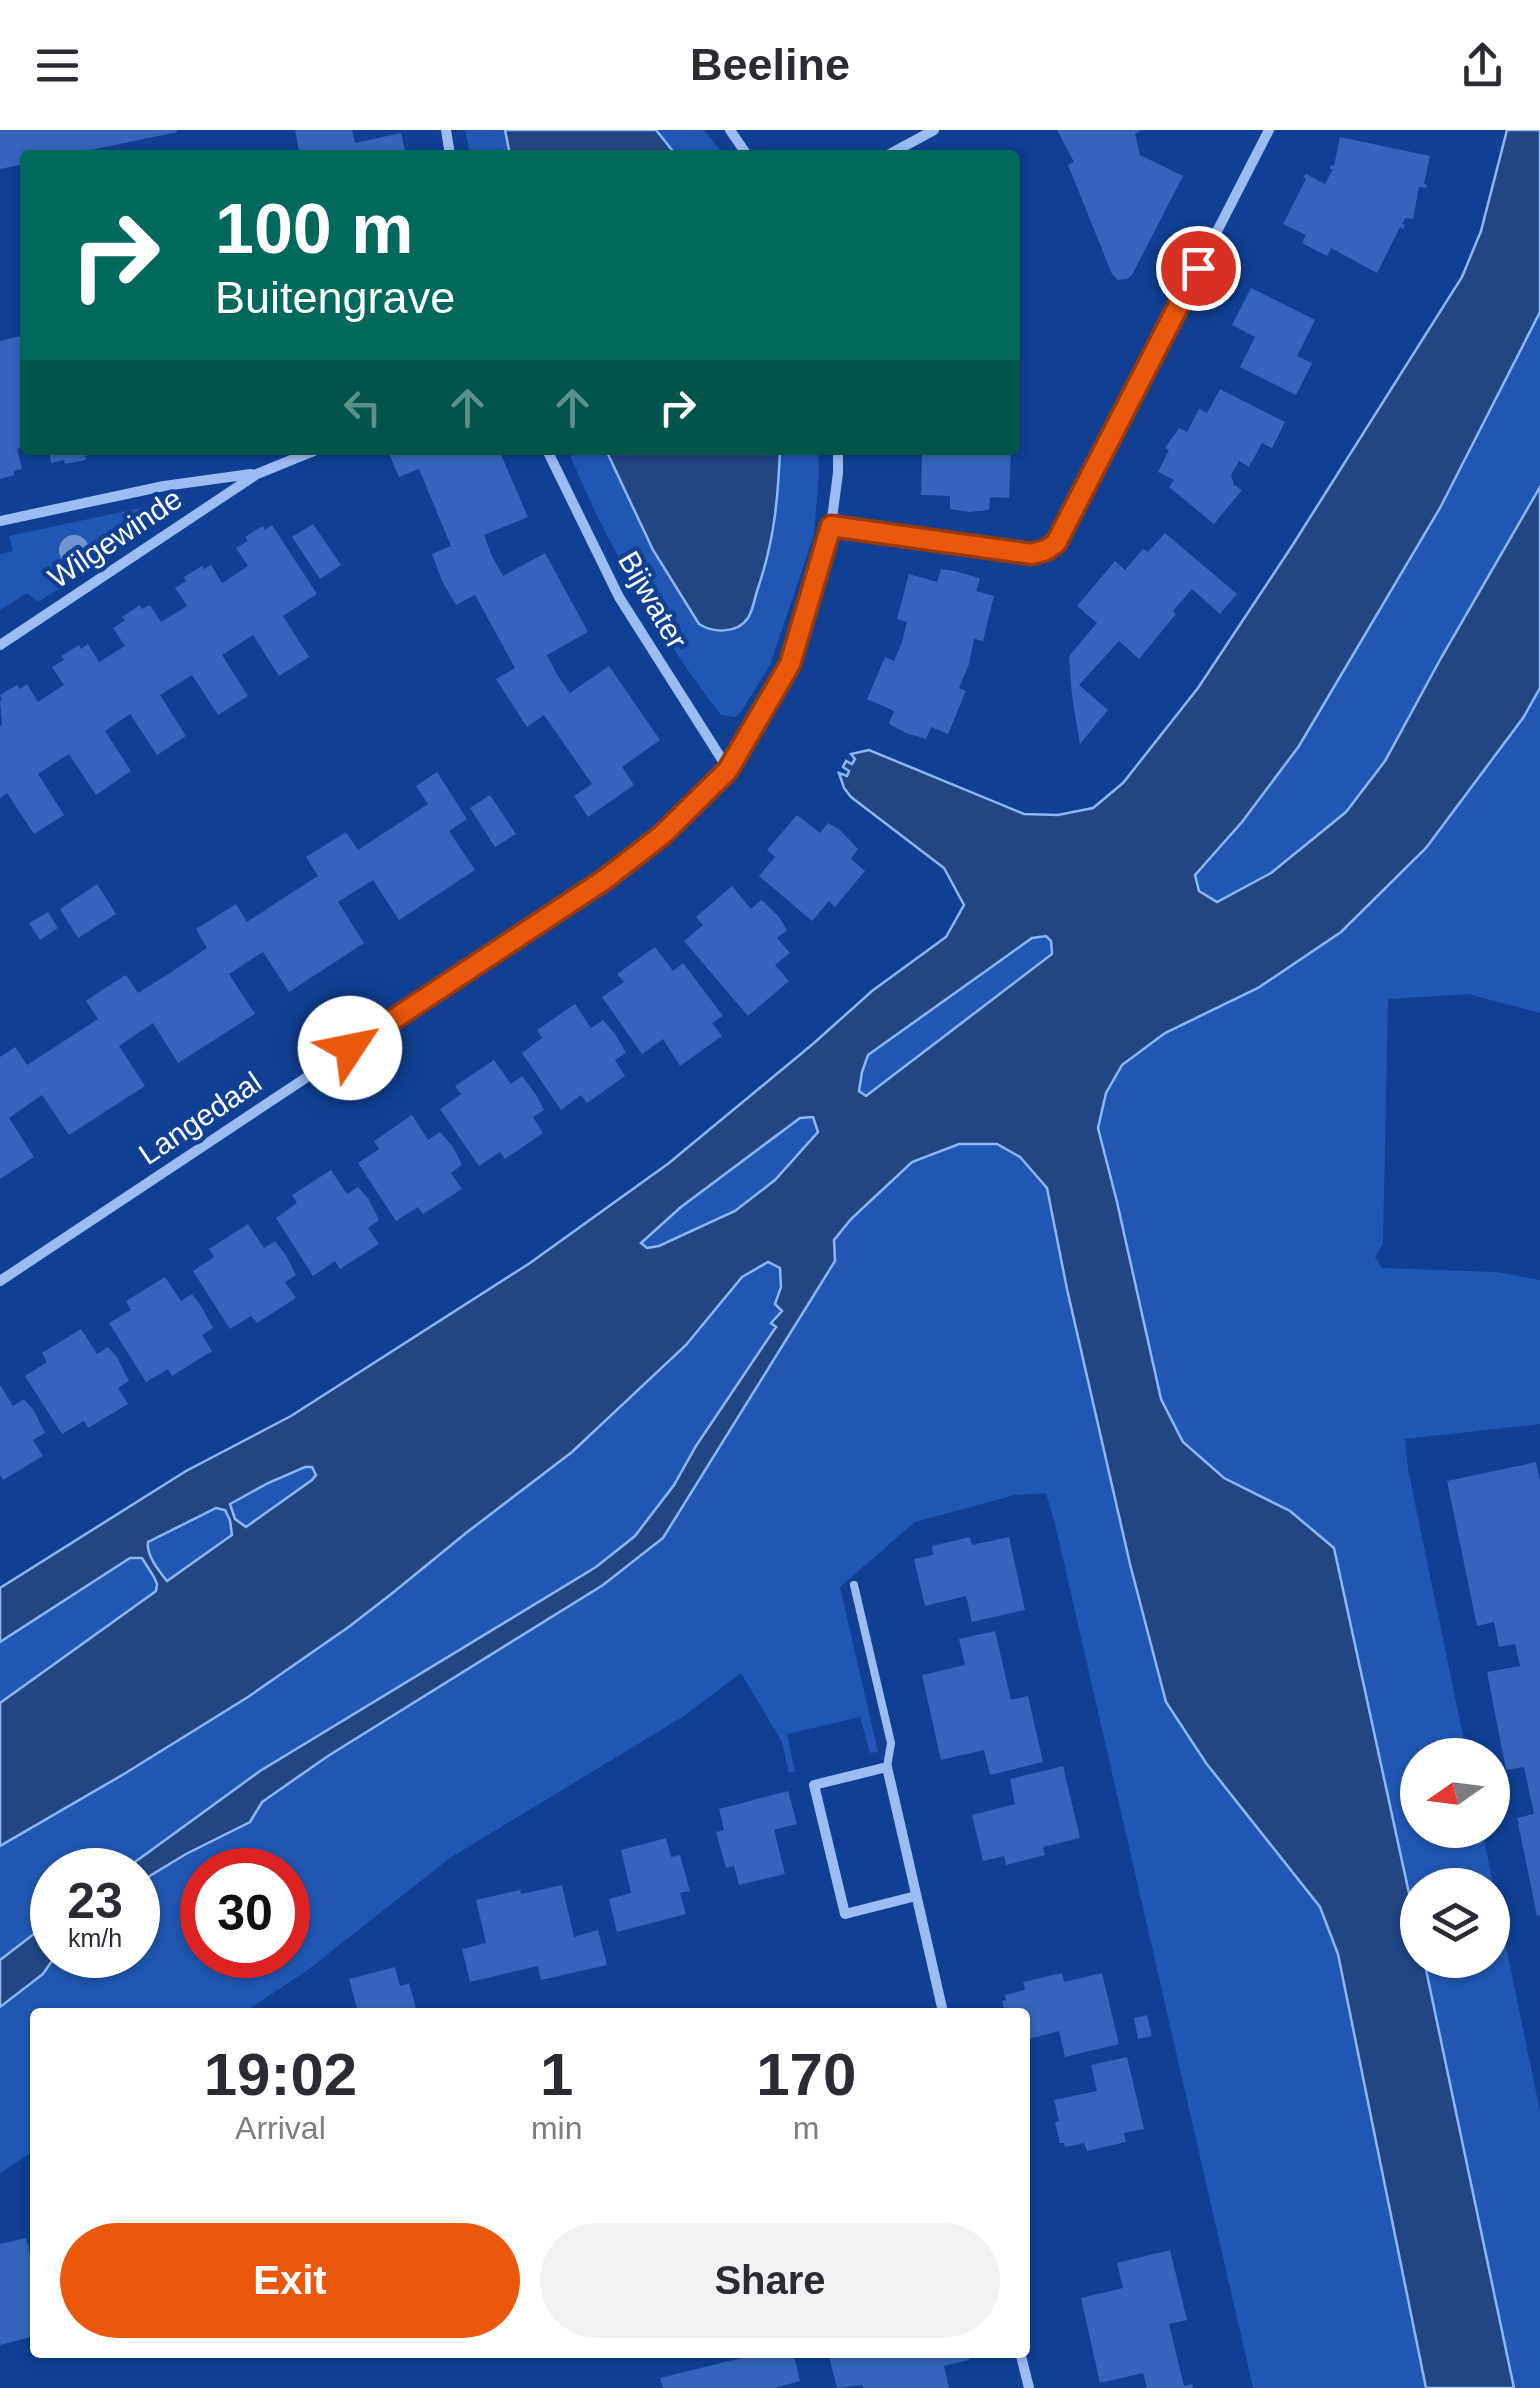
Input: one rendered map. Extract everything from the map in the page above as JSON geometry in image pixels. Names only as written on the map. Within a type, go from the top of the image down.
[{"type":"street","points":[[897,150],[934,130]]},
{"type":"street","points":[[831,526],[1032,554],[1056,543],[1269,130]]},
{"type":"street","name":"Wilgewinde","points":[[0,645],[258,474],[304,455]]},
{"type":"street","name":"Bijwater","points":[[549,455],[619,597],[728,770]]},
{"type":"street","name":"Langedaal","points":[[0,1280],[604,880],[662,835],[728,770],[790,664],[831,526],[838,455]]},
{"type":"street","name":"Wilgewinde","points":[[0,521],[164,486],[258,474]]},
{"type":"street","points":[[916,1896],[845,1914],[814,1785],[887,1767],[942,2008]]},
{"type":"street","points":[[1022,2358],[1029,2388]]},
{"type":"lane","points":[[854,1586],[891,1743],[887,1767]]},
{"type":"shaded area","points":[[465,130],[505,130],[509,150],[469,150]]},
{"type":"shaded area","points":[[505,130],[656,130],[672,150],[509,150]]},
{"type":"shaded area","points":[[656,130],[704,130],[720,150],[672,150]]},
{"type":"shaded area","points":[[1507,130],[1540,130],[1540,312],[1440,508],[1299,746],[1242,822],[1195,875],[1199,891],[1217,902],[1271,873],[1346,812],[1385,761],[1540,487],[1540,688],[1523,718],[1426,848],[1341,932],[1258,988],[1165,1033],[1122,1065],[1106,1093],[1098,1128],[1161,1399],[1183,1442],[1224,1478],[1290,1511],[1334,1548],[1404,1868],[1400,1868],[1400,1978],[1428,1978],[1514,2388],[1426,2388],[1338,1954],[1320,1907],[1206,1763],[1166,1702],[1130,1564],[1047,1188],[1020,1157],[997,1144],[959,1144],[912,1162],[851,1219],[834,1240],[835,1261],[663,1538],[603,1585],[328,1756],[262,1802],[250,1822],[198,1848],[180,1848],[180,1858],[160,1870],[160,1848],[154,1848],[260,1771],[596,1567],[635,1536],[674,1485],[776,1327],[771,1323],[782,1311],[775,1304],[781,1287],[780,1268],[768,1262],[742,1277],[686,1345],[572,1452],[350,1626],[248,1697],[0,1846],[0,1703],[156,1591],[157,1584],[142,1558],[130,1558],[0,1642],[0,1588],[186,1471],[291,1416],[530,1263],[669,1163],[872,991],[946,937],[964,905],[944,868],[844,788],[839,773],[847,776],[849,771],[843,767],[846,761],[852,764],[855,759],[851,754],[869,750],[1024,814],[1058,815],[1093,808],[1123,783],[1198,688],[1462,277],[1481,231]],"holes":[[[1046,936],[1051,941],[1052,954],[866,1096],[859,1091],[868,1055],[1032,938]],[[813,1117],[818,1132],[775,1180],[735,1211],[659,1246],[647,1248],[641,1243],[681,1207],[800,1118]],[[312,1467],[316,1475],[312,1480],[246,1527],[235,1519],[230,1504]],[[216,1508],[225,1510],[232,1535],[167,1581],[151,1557],[148,1542]]]},
{"type":"shaded area","points":[[1540,312],[1540,487],[1385,761],[1346,812],[1271,873],[1216,902],[1199,891],[1194,875],[1242,822],[1299,746],[1440,508]]},
{"type":"shaded area","points":[[570,455],[608,455],[653,550],[699,624],[716,630],[735,627],[779,486],[780,455],[818,455],[814,535],[770,665],[735,717],[721,715],[676,653],[599,520]]},
{"type":"shaded area","points":[[608,455],[780,455],[776,503],[763,571],[753,607],[738,627],[711,629],[699,624],[653,550]]},
{"type":"shaded area","points":[[159,504],[167,512],[164,522],[38,602],[27,593],[0,610],[0,554],[13,551],[9,536]]},
{"type":"shaded area","points":[[1540,688],[1540,1013],[1468,994],[1388,999],[1383,1244],[1375,1257],[1382,1268],[1497,1272],[1540,1280],[1540,1424],[1405,1439],[1463,1738],[1400,1738],[1400,1848],[1486,1848],[1490,1868],[1404,1868],[1334,1548],[1290,1511],[1224,1478],[1184,1442],[1161,1399],[1098,1128],[1106,1093],[1122,1065],[1165,1033],[1258,988],[1341,932],[1426,848],[1523,718]]},
{"type":"shaded area","points":[[1047,936],[1052,954],[866,1096],[859,1091],[868,1055],[1032,938]]},
{"type":"shaded area","points":[[813,1117],[818,1132],[775,1180],[735,1211],[659,1246],[646,1248],[640,1243],[681,1207],[801,1118]]},
{"type":"shaded area","points":[[959,1144],[997,1144],[1020,1157],[1047,1188],[1130,1564],[1206,1763],[1320,1907],[1338,1954],[1426,2388],[1253,2388],[1046,1493],[1015,1495],[915,1522],[840,1587],[878,1752],[870,1753],[860,1717],[787,1734],[795,1771],[789,1773],[782,1742],[741,1673],[684,1716],[450,1858],[310,1968],[310,1848],[198,1848],[250,1822],[262,1802],[328,1756],[603,1585],[662,1538],[835,1261],[834,1240],[912,1162]]},
{"type":"shaded area","points":[[768,1262],[780,1268],[781,1287],[775,1304],[783,1311],[674,1485],[635,1536],[596,1567],[260,1771],[154,1848],[30,1848],[30,1937],[0,1960],[0,1846],[248,1697],[350,1626],[572,1452],[686,1345],[742,1277]]},
{"type":"shaded area","points":[[312,1466],[316,1475],[312,1480],[245,1527],[235,1519],[230,1505],[281,1476]]},
{"type":"shaded area","points":[[217,1508],[224,1509],[233,1535],[168,1581],[151,1557],[148,1542]]},
{"type":"shaded area","points":[[130,1558],[142,1558],[154,1577],[156,1591],[0,1703],[0,1642]]},
{"type":"shaded area","points":[[180,1858],[180,1978],[296,1978],[250,2008],[30,2008],[30,2153],[0,2173],[0,2007],[38,1978],[160,1978],[160,1870]]},
{"type":"shaded area","points":[[30,1937],[30,1978],[38,1978],[0,2007],[0,1960]]},
{"type":"shaded area","points":[[1510,1966],[1540,2111],[1540,2388],[1514,2388],[1428,1978],[1510,1978]]},
{"type":"building","points":[[0,130],[177,130],[91,150],[20,150],[20,165],[0,169]]},
{"type":"building","points":[[295,130],[352,130],[355,143],[401,133],[405,150],[299,150]]},
{"type":"building","points":[[1057,130],[1142,130],[1135,134],[1140,155],[1183,176],[1127,279],[1118,280],[1112,274],[1068,165],[1074,162]]},
{"type":"building","points":[[1340,137],[1430,156],[1424,184],[1427,185],[1419,187],[1413,219],[1406,218],[1403,229],[1400,227],[1377,273],[1331,248],[1327,256],[1302,243],[1306,235],[1283,224],[1306,174],[1325,184],[1333,169],[1331,165],[1334,166]]},
{"type":"building","points":[[1251,288],[1315,320],[1297,356],[1312,363],[1296,395],[1240,367],[1255,337],[1232,325]]},
{"type":"building","points":[[20,336],[17,449],[22,469],[0,479],[0,341]]},
{"type":"building","points":[[1220,389],[1285,422],[1272,448],[1262,443],[1249,467],[1239,461],[1231,475],[1234,485],[1242,490],[1214,524],[1169,487],[1174,480],[1158,472],[1169,450],[1165,448],[1179,428],[1187,432],[1199,409],[1207,413]]},
{"type":"building","points":[[50,455],[89,455],[86,460],[51,463]]},
{"type":"building","points":[[389,455],[501,455],[528,517],[484,535],[492,556],[503,576],[545,553],[588,632],[547,655],[557,675],[570,693],[609,666],[660,740],[622,767],[634,785],[588,817],[574,796],[592,784],[544,715],[527,727],[496,679],[515,668],[475,595],[456,605],[442,581],[432,554],[451,546],[419,469],[399,477]]},
{"type":"building","points":[[922,455],[1011,455],[1009,498],[990,497],[989,510],[950,509],[950,496],[921,495]]},
{"type":"building","points":[[313,524],[341,565],[320,579],[292,537]]},
{"type":"building","points":[[272,525],[317,594],[283,616],[309,657],[279,676],[253,635],[222,655],[248,696],[218,715],[192,675],[160,695],[186,736],[157,755],[130,714],[105,731],[131,771],[96,795],[69,754],[38,774],[64,815],[34,834],[7,793],[0,798],[0,695],[27,684],[38,702],[64,685],[52,667],[64,660],[61,656],[88,644],[99,662],[125,646],[113,628],[125,620],[122,617],[140,605],[142,609],[150,605],[161,622],[187,606],[175,588],[186,581],[184,577],[211,565],[222,583],[248,566],[236,548],[248,541],[245,537]]},
{"type":"building","points":[[1165,533],[1237,594],[1220,614],[1192,589],[1139,659],[1119,641],[1079,685],[1108,710],[1080,744],[1069,656],[1097,623],[1077,606],[1115,561],[1125,570],[1143,549],[1148,552]]},
{"type":"building","points":[[941,569],[980,579],[976,591],[994,596],[983,641],[974,639],[959,688],[966,691],[948,734],[931,727],[926,739],[891,725],[894,711],[867,699],[885,657],[894,661],[902,642],[907,622],[897,619],[909,574],[937,582]]},
{"type":"building","points":[[437,772],[467,819],[449,831],[475,870],[399,920],[373,880],[338,902],[364,943],[289,992],[263,952],[229,974],[255,1014],[178,1063],[153,1023],[119,1046],[145,1086],[69,1135],[42,1095],[9,1118],[34,1157],[0,1179],[0,1057],[15,1047],[27,1065],[98,1019],[86,1001],[105,988],[126,975],[138,993],[173,971],[207,948],[196,929],[236,904],[247,922],[318,876],[306,857],[346,832],[358,850],[428,804],[416,786]]},
{"type":"building","points":[[490,795],[516,834],[495,847],[470,808]]},
{"type":"building","points":[[797,815],[820,833],[828,823],[840,830],[858,849],[851,859],[865,871],[835,907],[829,901],[812,921],[759,876],[775,857],[767,850]]},
{"type":"building","points":[[97,884],[116,914],[78,938],[60,909]]},
{"type":"building","points":[[732,886],[751,909],[761,900],[779,917],[787,930],[777,938],[790,953],[775,965],[789,981],[748,1016],[684,941],[703,925],[696,917]]},
{"type":"building","points":[[48,912],[58,928],[40,940],[29,923]]},
{"type":"building","points":[[655,947],[673,971],[683,963],[723,1016],[712,1023],[722,1036],[680,1066],[663,1039],[642,1054],[602,997],[624,982],[617,974]]},
{"type":"building","points":[[575,1004],[591,1028],[603,1020],[616,1035],[626,1053],[615,1060],[625,1076],[587,1103],[581,1095],[561,1110],[522,1053],[542,1038],[537,1030]]},
{"type":"building","points":[[494,1060],[511,1084],[522,1076],[537,1096],[544,1110],[533,1117],[543,1133],[505,1159],[500,1152],[479,1166],[440,1109],[461,1094],[455,1086]]},
{"type":"building","points":[[412,1115],[428,1140],[440,1132],[453,1147],[462,1165],[451,1173],[462,1189],[423,1214],[418,1207],[396,1221],[358,1163],[379,1149],[374,1141]]},
{"type":"building","points":[[331,1170],[347,1194],[358,1187],[368,1198],[379,1220],[368,1228],[379,1244],[340,1269],[335,1261],[313,1276],[276,1218],[297,1203],[292,1195]]},
{"type":"building","points":[[248,1224],[264,1248],[275,1241],[287,1257],[296,1275],[285,1282],[296,1298],[257,1323],[251,1316],[230,1329],[193,1271],[214,1257],[209,1249]]},
{"type":"building","points":[[165,1277],[181,1301],[192,1294],[201,1306],[213,1328],[202,1335],[212,1351],[172,1376],[168,1369],[146,1382],[109,1323],[131,1310],[126,1301]]},
{"type":"building","points":[[81,1329],[97,1354],[108,1347],[117,1357],[129,1381],[118,1388],[128,1404],[88,1428],[84,1421],[62,1434],[25,1376],[47,1362],[42,1353]]},
{"type":"building","points":[[0,1385],[13,1406],[24,1399],[45,1433],[33,1440],[43,1456],[3,1480],[0,1475]]},
{"type":"building","points":[[1536,1462],[1540,1481],[1537,1916],[1517,1818],[1534,1814],[1524,1767],[1510,1769],[1510,1738],[1500,1738],[1487,1672],[1520,1666],[1515,1644],[1499,1647],[1494,1622],[1477,1626],[1447,1481]]},
{"type":"building","points":[[970,1537],[972,1545],[1009,1537],[1025,1610],[972,1622],[966,1596],[925,1606],[914,1559],[933,1555],[932,1546]]},
{"type":"building","points":[[995,1631],[1011,1700],[1028,1696],[1043,1762],[990,1775],[984,1750],[941,1760],[922,1675],[965,1665],[959,1639]]},
{"type":"building","points":[[1063,1766],[1080,1838],[1043,1847],[1045,1855],[1006,1865],[1004,1856],[983,1861],[972,1815],[1015,1804],[1010,1779]]},
{"type":"building","points":[[788,1791],[797,1824],[774,1830],[785,1874],[739,1885],[734,1866],[726,1868],[716,1832],[724,1830],[719,1809]]},
{"type":"building","points":[[666,1838],[671,1857],[680,1855],[690,1891],[680,1893],[686,1914],[617,1932],[609,1899],[631,1893],[621,1850]]},
{"type":"building","points":[[562,1885],[574,1937],[598,1930],[607,1965],[541,1980],[538,1966],[470,1982],[462,1949],[486,1943],[476,1900]]},
{"type":"building","points":[[395,1967],[400,1986],[409,1983],[416,2008],[357,2008],[349,1979]]},
{"type":"building","points":[[1062,1973],[1064,1982],[1102,1973],[1119,2044],[1065,2057],[1059,2031],[1030,2039],[1030,2008],[1004,2008],[1002,2001],[1006,2000],[1005,1995],[1025,1990],[1023,1982]]},
{"type":"building","points":[[1147,2015],[1152,2036],[1138,2039],[1134,2018]]},
{"type":"building","points":[[1127,2057],[1144,2129],[1124,2133],[1126,2142],[1087,2151],[1084,2143],[1065,2147],[1060,2143],[1055,2122],[1059,2121],[1054,2100],[1097,2091],[1091,2065]]},
{"type":"building","points":[[26,2238],[30,2253],[30,2337],[0,2345],[0,2244]]},
{"type":"building","points":[[1170,2250],[1187,2320],[1169,2324],[1184,2386],[1192,2384],[1193,2388],[1147,2388],[1143,2373],[1100,2383],[1081,2298],[1123,2288],[1117,2263]]},
{"type":"building","points":[[742,2358],[794,2358],[800,2381],[775,2388],[663,2388],[660,2378]]},
{"type":"building","points":[[829,2358],[969,2360],[944,2366],[949,2388],[837,2388]]},
{"type":"route","points":[[350,1048],[604,880],[662,835],[728,770],[790,664],[831,526],[1032,554],[1056,543],[1198,268]]}]
